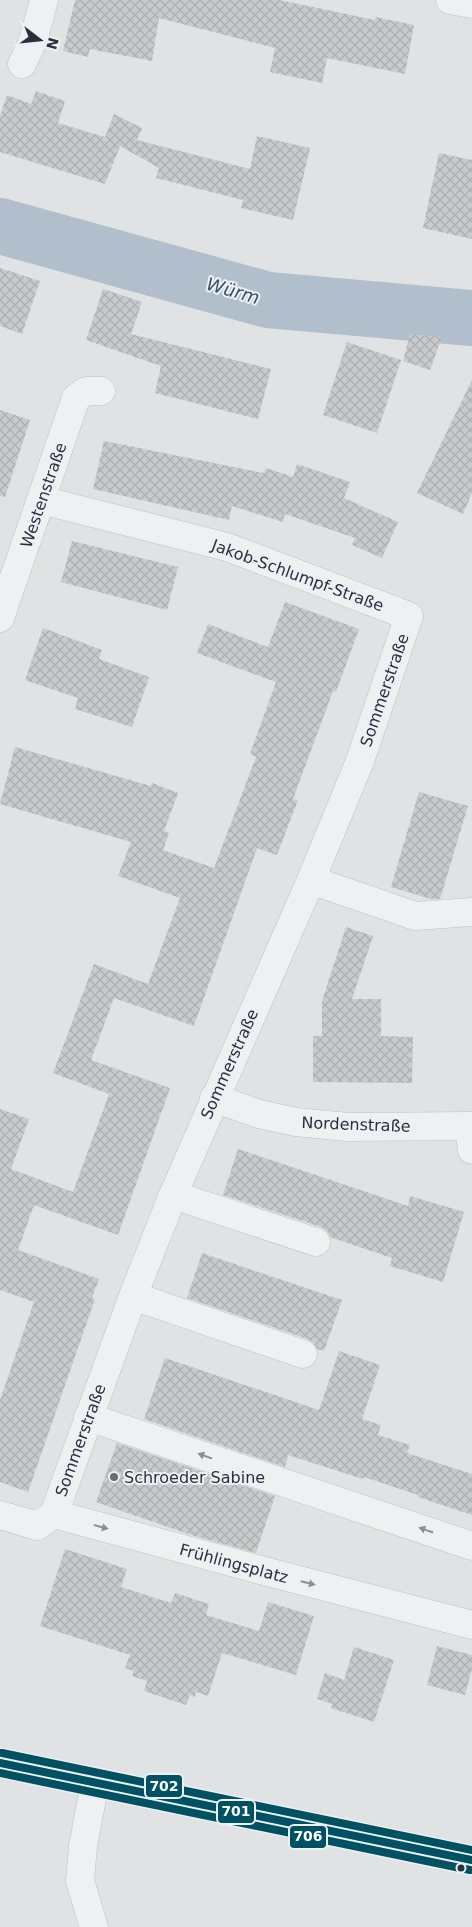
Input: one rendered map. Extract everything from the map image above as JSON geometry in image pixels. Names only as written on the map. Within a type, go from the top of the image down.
[{"type":"street","points":[[22,64],[33,41],[44,0]]},
{"type":"street","points":[[450,0],[472,4]]},
{"type":"street","name":"Westenstraße","points":[[0,618],[76,398],[86,392],[102,391]]},
{"type":"street","name":"Jakob-Schlumpf-Straße","points":[[41,500],[227,547],[409,616]]},
{"type":"street","name":"Sommerstraße","points":[[54,1514],[88,1417],[173,1194],[360,761],[409,616]]},
{"type":"street","points":[[310,880],[415,916],[472,912]]},
{"type":"street","name":"Nordenstraße","points":[[214,1098],[259,1114],[296,1122],[471,1134]]},
{"type":"street","points":[[173,1194],[316,1242]]},
{"type":"street","points":[[133,1296],[304,1354]]},
{"type":"street","points":[[88,1417],[472,1546]]},
{"type":"street","points":[[0,1515],[38,1526],[54,1514]]},
{"type":"street","name":"Frühlingsplatz","points":[[54,1514],[472,1625]]},
{"type":"street","points":[[0,1763],[472,1860]]},
{"type":"street","points":[[94,1927],[80,1881],[83,1846],[95,1782]]},
{"type":"building","points":[[75,0],[279,0],[375,20],[376,17],[414,25],[405,74],[327,58],[322,83],[270,72],[275,48],[159,18],[152,61],[90,49],[88,57],[63,51]]},
{"type":"building","points":[[36,91],[65,101],[58,123],[105,137],[114,114],[142,128],[137,140],[250,169],[257,136],[310,148],[293,220],[241,208],[243,200],[156,178],[159,168],[120,146],[105,184],[0,152],[0,116],[7,95],[31,104]]},
{"type":"building","points":[[439,153],[472,160],[472,239],[423,228]]},
{"type":"building","points":[[0,268],[40,281],[22,334],[0,326]]},
{"type":"building","points":[[103,289],[142,302],[131,334],[271,369],[258,419],[155,393],[161,366],[86,340]]},
{"type":"building","points":[[410,334],[442,337],[430,370],[403,361]]},
{"type":"building","points":[[347,342],[401,360],[377,433],[323,415]]},
{"type":"building","points":[[472,380],[472,493],[463,514],[417,493]]},
{"type":"building","points":[[0,410],[30,420],[5,497],[0,496]]},
{"type":"building","points":[[104,441],[264,473],[266,468],[293,477],[297,464],[350,482],[344,498],[398,522],[382,558],[352,545],[355,538],[285,514],[283,522],[232,506],[229,520],[93,489]]},
{"type":"building","points":[[72,541],[178,567],[167,610],[61,582]]},
{"type":"building","points":[[285,602],[359,629],[336,692],[333,691],[293,799],[298,800],[277,855],[257,848],[194,1026],[114,998],[91,1060],[170,1088],[118,1235],[34,1205],[18,1250],[99,1279],[92,1298],[95,1299],[28,1492],[0,1482],[0,1400],[34,1302],[0,1290],[0,1109],[29,1119],[11,1169],[73,1192],[109,1094],[53,1073],[94,964],[148,984],[180,898],[118,876],[131,842],[0,804],[15,747],[151,786],[152,783],[178,793],[164,831],[169,833],[163,850],[214,868],[256,757],[250,754],[276,682],[197,653],[208,624],[268,647]]},
{"type":"building","points":[[43,628],[102,650],[99,659],[149,677],[132,727],[75,709],[78,698],[25,680]]},
{"type":"building","points":[[419,792],[468,806],[440,899],[431,899],[391,887]]},
{"type":"building","points":[[346,927],[373,936],[352,999],[381,999],[381,1036],[413,1037],[412,1083],[313,1082],[313,1036],[322,1036],[322,1001]]},
{"type":"building","points":[[238,1149],[408,1206],[410,1196],[464,1212],[443,1282],[390,1266],[392,1258],[330,1237],[327,1231],[321,1227],[223,1195]]},
{"type":"building","points":[[202,1253],[342,1300],[324,1351],[317,1349],[314,1343],[308,1339],[187,1298]]},
{"type":"building","points":[[339,1351],[380,1365],[362,1419],[381,1425],[378,1435],[410,1445],[407,1453],[472,1474],[472,1515],[364,1477],[363,1479],[288,1455],[285,1467],[144,1419],[165,1358],[319,1410]]},
{"type":"building","points":[[117,1443],[275,1496],[256,1553],[188,1534],[96,1502]]},
{"type":"building","points":[[65,1549],[127,1569],[121,1587],[171,1603],[175,1593],[209,1604],[206,1615],[259,1631],[268,1602],[314,1616],[296,1675],[222,1653],[208,1696],[196,1692],[195,1697],[190,1695],[186,1705],[144,1691],[147,1681],[132,1676],[134,1671],[125,1668],[130,1655],[40,1626]]},
{"type":"building","points":[[437,1646],[472,1655],[472,1669],[465,1695],[427,1685]]},
{"type":"building","points":[[354,1647],[394,1660],[374,1722],[331,1708],[332,1704],[317,1699],[325,1673],[344,1680]]},
{"type":"waterway","name":"Würm","points":[[0,226],[268,300],[472,318]]},
{"type":"transit line","name":"702","points":[[2,1753],[472,1850]]},
{"type":"transit line","name":"701","points":[[0,1763],[472,1860]]},
{"type":"transit line","name":"706","points":[[0,1773],[470,1870]]},
{"type":"place","name":"Schroeder Sabine","points":[[114,1477]]}]
